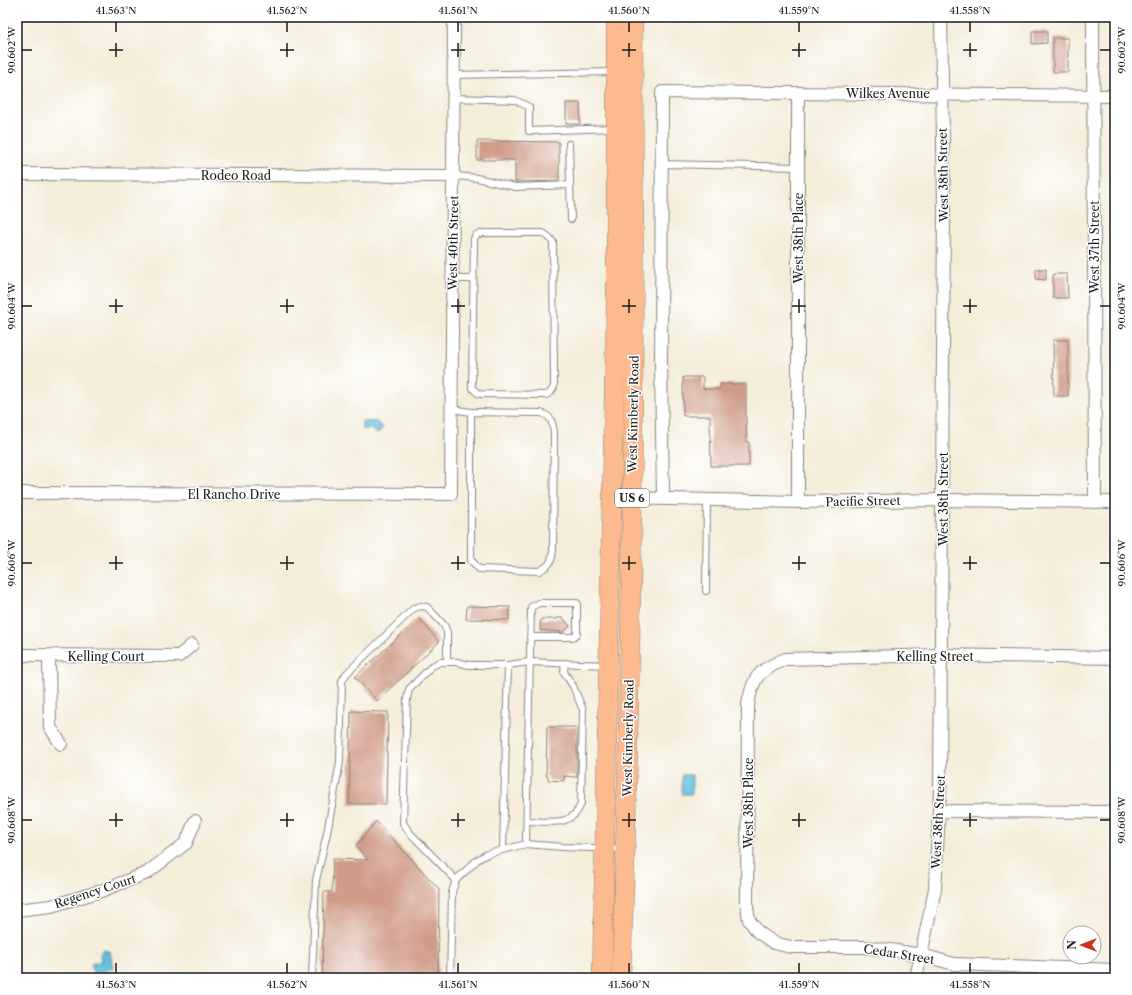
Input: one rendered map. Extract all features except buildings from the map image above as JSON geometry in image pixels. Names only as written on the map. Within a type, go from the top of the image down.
[{"type":"main road","name":"West Kimberly Road","points":[[602,978],[610,498],[616,302],[616,17]]},
{"type":"main road","name":"West Kimberly Road","points":[[621,978],[626,849],[632,498],[635,242],[633,17]]},
{"type":"street","name":"West 40th Street","points":[[451,494],[455,176],[454,17]]},
{"type":"street","name":"West 38th Street","points":[[916,978],[922,956],[935,889],[939,811],[942,655],[944,205],[941,17]]},
{"type":"street","name":"West 37th Street","points":[[1093,17],[1095,502]]},
{"type":"street","name":"Wilkes Avenue","points":[[661,164],[662,92],[1115,96]]},
{"type":"street","name":"West 38th Place","points":[[798,93],[798,502]]},
{"type":"street","points":[[661,164],[663,498]]},
{"type":"street","name":"Rodeo Road","points":[[17,174],[455,176]]},
{"type":"street","name":"El Rancho Drive","points":[[17,493],[451,494]]},
{"type":"street","name":"Pacific Street","points":[[610,498],[798,502],[942,500],[1115,502]]},
{"type":"street","name":"Kelling Court","points":[[17,656],[179,656],[192,645]]},
{"type":"street","name":"Kelling Street","points":[[759,674],[772,665],[785,659],[942,655],[1115,658]]},
{"type":"street","points":[[49,656],[50,727],[60,744]]},
{"type":"street","name":"West 38th Place","points":[[758,932],[749,920],[747,900],[748,705],[751,685],[759,674]]},
{"type":"street","points":[[939,811],[1115,812]]},
{"type":"street","name":"Regency Court","points":[[17,910],[51,906],[101,892],[147,873],[186,843],[195,821]]},
{"type":"street","name":"Cedar Street","points":[[758,932],[774,943],[791,946],[864,947],[922,956],[954,964],[1115,970]]},
{"type":"lane","points":[[580,17],[596,17]]},
{"type":"lane","points":[[454,75],[616,72]]},
{"type":"lane","points":[[454,98],[515,100],[529,107],[528,131],[615,128]]},
{"type":"lane","points":[[569,144],[571,219]]},
{"type":"lane","points":[[661,164],[798,167]]},
{"type":"lane","points":[[455,176],[477,178],[515,187],[570,185]]},
{"type":"lane","points":[[483,233],[543,233],[553,242],[554,387],[550,393],[546,395],[479,394],[472,388],[472,278],[474,239],[476,235],[483,233]]},
{"type":"lane","points":[[453,279],[472,278]]},
{"type":"lane","points":[[452,409],[472,412],[541,413],[546,414],[552,419],[554,431],[553,551],[552,561],[546,568],[539,571],[479,569],[471,560],[472,412]]},
{"type":"lane","points":[[706,591],[707,499]]},
{"type":"lane","points":[[526,844],[528,662],[531,607],[539,603],[577,603],[577,634],[573,637],[530,637]]},
{"type":"lane","points":[[312,978],[316,880],[327,833],[340,762],[342,681],[346,674],[414,608],[421,606],[426,606],[444,625],[447,632],[447,662]]},
{"type":"lane","points":[[456,880],[410,833],[403,823],[407,694],[414,684],[436,663],[447,662],[469,665],[508,665],[528,662],[608,665]]},
{"type":"lane","points":[[527,821],[568,820],[575,815],[581,803],[583,710],[573,686],[564,672],[565,663]]},
{"type":"lane","points":[[503,849],[508,665]]},
{"type":"lane","points":[[450,978],[452,892],[456,880],[477,860],[487,854],[526,844],[626,849]]},
{"type":"water","points":[[362,421],[377,422],[383,428],[377,434],[371,429],[362,429]]},
{"type":"water","points":[[682,775],[692,775],[692,794],[682,794]]},
{"type":"water","points":[[106,950],[107,952],[110,951],[113,969],[93,973],[91,964],[101,961],[100,954],[102,951]]}]
